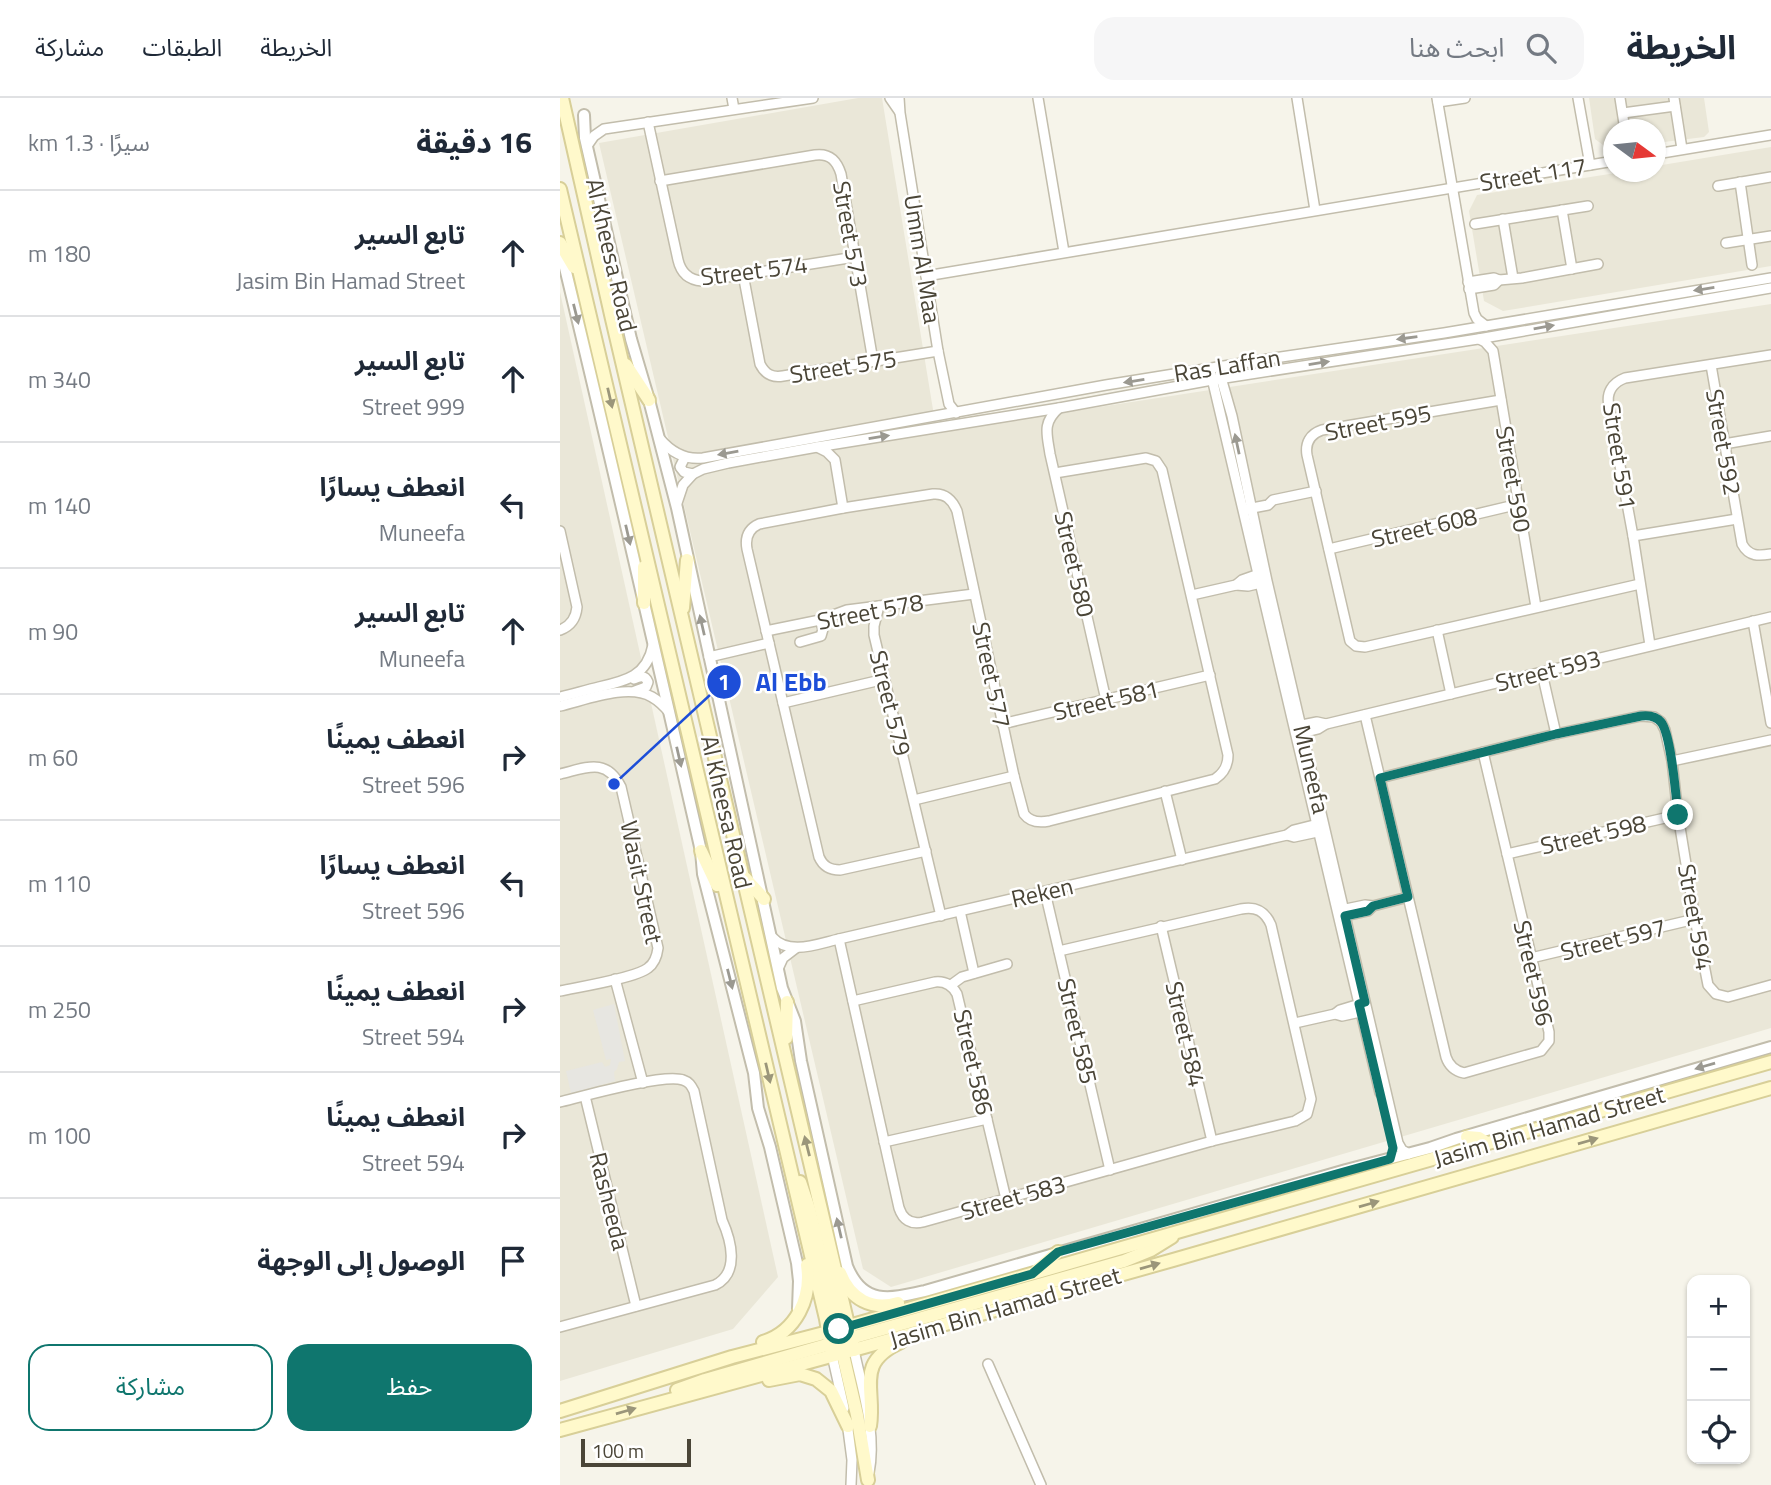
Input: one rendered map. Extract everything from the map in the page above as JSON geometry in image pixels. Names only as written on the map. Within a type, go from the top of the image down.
[{"type":"main road","name":"Al Kheesa Road","points":[[562,98],[580,146],[621,358],[812,1164],[832,1260],[841,1341]]},
{"type":"main road","points":[[560,126],[565,138],[580,146]]},
{"type":"main road","name":"Al Kheesa Road","points":[[560,189],[807,1240],[841,1341]]},
{"type":"main road","points":[[560,245],[582,281]]},
{"type":"main road","points":[[621,358],[649,400]]},
{"type":"main road","points":[[643,603],[644,546]]},
{"type":"main road","points":[[681,618],[687,560]]},
{"type":"main road","points":[[701,851],[728,904]]},
{"type":"main road","points":[[743,875],[764,899]]},
{"type":"main road","points":[[785,1056],[787,1002]]},
{"type":"main road","name":"Jasim Bin Hamad Street","points":[[560,1430],[744,1379],[930,1302],[1771,1062]]},
{"type":"main road","name":"Jasim Bin Hamad Street","points":[[560,1411],[732,1357],[920,1331],[1771,1088]]},
{"type":"main road","points":[[1468,1137],[1479,1138],[1487,1143]]},
{"type":"main road","points":[[784,1143],[809,1209],[857,1415],[867,1482]]},
{"type":"main road","points":[[1334,1187],[1346,1170]]},
{"type":"main road","points":[[660,1402],[679,1389],[705,1380],[1124,1261],[1166,1242],[1177,1232]]},
{"type":"main road","points":[[732,1357],[783,1332],[793,1324],[807,1286],[807,1240]]},
{"type":"main road","points":[[1032,1274],[1058,1252]]},
{"type":"main road","points":[[832,1260],[848,1288],[870,1304],[881,1307],[911,1301],[930,1302]]},
{"type":"main road","points":[[870,1426],[869,1377],[874,1365],[893,1345],[920,1331]]},
{"type":"main road","points":[[744,1379],[767,1380],[800,1374],[816,1379],[831,1391],[848,1426]]},
{"type":"street","points":[[580,146],[604,129],[771,98]]},
{"type":"street","points":[[730,104],[813,98]]},
{"type":"street","name":"Umm Al Maa","points":[[890,98],[900,113]]},
{"type":"street","name":"Umm Al Maa","points":[[899,98],[939,351],[949,404],[956,413]]},
{"type":"street","points":[[1038,98],[1064,252]]},
{"type":"street","points":[[1297,98],[1315,210]]},
{"type":"street","points":[[1465,98],[1438,100],[1474,313],[1486,326]]},
{"type":"street","points":[[1578,98],[1590,165]]},
{"type":"street","points":[[1620,98],[1624,119]]},
{"type":"street","points":[[1623,113],[1675,102],[1682,149]]},
{"type":"street","name":"Al Kheesa Road","points":[[584,115],[580,146],[677,508],[778,969],[795,1021],[801,1061],[847,1266],[852,1278],[863,1290],[882,1298],[898,1297],[1058,1252]]},
{"type":"street","points":[[584,115],[604,129]]},
{"type":"street","name":"Street 574","points":[[648,122],[678,260],[682,271],[691,278],[702,281],[855,257]]},
{"type":"street","points":[[1666,152],[1771,135]]},
{"type":"street","name":"Street 573","points":[[660,181],[821,154],[832,158],[839,167],[873,361]]},
{"type":"street","name":"Street 117","points":[[926,276],[1603,163]]},
{"type":"street","points":[[1718,186],[1771,177]]},
{"type":"street","points":[[1740,182],[1752,265]]},
{"type":"street","points":[[1475,224],[1588,206]]},
{"type":"street","points":[[1562,210],[1572,269]]},
{"type":"street","points":[[1503,219],[1513,278]]},
{"type":"street","points":[[1726,243],[1771,236]]},
{"type":"street","name":"Al Kheesa Road","points":[[560,245],[670,713],[701,851],[703,874],[754,1073],[758,1108],[770,1147],[797,1263],[799,1313]]},
{"type":"street","points":[[1469,285],[1494,285],[1499,280],[1598,264]]},
{"type":"street","name":"Street 575","points":[[743,274],[760,364],[765,372],[778,377],[939,351]]},
{"type":"street","name":"Ras Laffan","points":[[685,457],[703,458],[1215,367],[1444,333],[1771,278]]},
{"type":"street","name":"Ras Laffan","points":[[692,474],[716,466],[817,447],[1059,408],[1217,379],[1478,339],[1771,288]]},
{"type":"street","points":[[1467,328],[1474,313]]},
{"type":"street","points":[[1444,333],[1446,344]]},
{"type":"street","points":[[1478,339],[1493,351],[1497,340],[1506,334]]},
{"type":"street","name":"Street 590","points":[[1493,351],[1536,607]]},
{"type":"street","name":"Street 591","points":[[1650,645],[1633,536],[1608,406],[1610,391],[1616,383],[1625,378],[1771,355]]},
{"type":"street","name":"Street 592","points":[[1711,365],[1742,544],[1747,552],[1759,556],[1771,554]]},
{"type":"street","name":"Muneefa","points":[[1215,367],[1363,1007],[1398,1143],[1402,1150],[1409,1154]]},
{"type":"street","name":"Street 595","points":[[1501,400],[1318,432],[1311,436],[1306,447],[1347,633],[1353,643],[1364,647],[1640,584]]},
{"type":"street","points":[[940,415],[949,404]]},
{"type":"street","points":[[1026,413],[1046,427],[1059,408]]},
{"type":"street","name":"Street 580","points":[[1046,427],[1106,700]]},
{"type":"street","points":[[1724,444],[1771,436]]},
{"type":"street","points":[[658,437],[670,449],[685,457],[680,467],[684,472],[692,474],[680,491],[677,508]]},
{"type":"street","points":[[835,460],[849,442]]},
{"type":"street","points":[[817,447],[835,460],[843,508]]},
{"type":"street","name":"Street 577","points":[[926,850],[839,870],[822,863],[747,550],[747,538],[750,531],[759,524],[933,494],[947,497],[957,510],[1002,724],[1027,818],[1037,822],[1049,821],[1214,779],[1224,772],[1228,755],[1162,470],[1156,461],[1146,458],[1055,473]]},
{"type":"street","points":[[1246,506],[1267,499],[1316,491]]},
{"type":"street","name":"Street 608","points":[[1329,549],[1518,504]]},
{"type":"street","name":"Muneefa","points":[[1246,506],[1260,579],[1299,730]]},
{"type":"street","name":"Street 592","points":[[1633,536],[1737,519]]},
{"type":"street","points":[[560,531],[577,607],[572,622],[560,629]]},
{"type":"street","points":[[1192,595],[1236,584],[1242,580],[1260,579]]},
{"type":"street","name":"Street 578","points":[[766,631],[820,620],[847,610],[974,594]]},
{"type":"street","name":"Street 579","points":[[880,606],[874,631],[941,916]]},
{"type":"street","name":"Street 593","points":[[1299,730],[1317,722],[1326,724],[1365,715],[1771,617]]},
{"type":"street","points":[[800,642],[821,636],[823,629],[820,620]]},
{"type":"street","points":[[1753,621],[1768,685],[1771,723]]},
{"type":"street","points":[[1437,630],[1451,694]]},
{"type":"street","points":[[622,682],[643,668],[651,654],[653,643]]},
{"type":"street","points":[[709,657],[769,643]]},
{"type":"street","points":[[1542,673],[1556,734]]},
{"type":"street","name":"Street 581","points":[[1002,724],[1210,675]]},
{"type":"street","points":[[560,697],[641,676],[648,681],[644,689],[560,706]]},
{"type":"street","points":[[783,703],[885,679]]},
{"type":"street","points":[[626,691],[651,696],[670,713]]},
{"type":"street","name":"Street 596","points":[[1365,715],[1446,1057],[1451,1066],[1459,1072],[1469,1073],[1541,1051],[1547,1046],[1549,1032],[1483,752]]},
{"type":"street","name":"Street 594","points":[[1380,778],[1556,734],[1641,716],[1650,715],[1658,719],[1663,726],[1672,761],[1678,815],[1707,980],[1716,994],[1728,997],[1771,985]]},
{"type":"street","points":[[1672,761],[1771,740]]},
{"type":"street","name":"Wasit Street","points":[[560,774],[604,768],[613,774],[621,787],[658,948],[655,961],[644,971],[560,991]]},
{"type":"street","points":[[914,800],[1014,776]]},
{"type":"street","points":[[1165,791],[1182,860]]},
{"type":"street","name":"Street 598","points":[[1507,854],[1678,815]]},
{"type":"street","name":"Reken","points":[[798,947],[1182,860],[1287,835],[1294,830],[1321,827]]},
{"type":"street","name":"Street 585","points":[[1045,892],[1110,1170]]},
{"type":"street","points":[[1341,914],[1365,905],[1373,906],[1408,897]]},
{"type":"street","name":"Street 583","points":[[839,939],[899,1208],[904,1217],[913,1223],[1295,1121],[1307,1114],[1311,1099],[1295,1023],[1271,925],[1262,911],[1247,908],[1059,951]]},
{"type":"street","points":[[960,911],[974,973]]},
{"type":"street","name":"Street 597","points":[[1531,958],[1695,919]]},
{"type":"street","name":"Street 584","points":[[1161,926],[1212,1142]]},
{"type":"street","points":[[772,937],[786,947],[798,947]]},
{"type":"street","points":[[778,969],[783,958],[798,947]]},
{"type":"street","points":[[951,985],[959,978],[1007,964]]},
{"type":"street","points":[[615,979],[643,1083]]},
{"type":"street","name":"Street 586","points":[[853,1001],[935,982],[951,985],[957,994],[1006,1199]]},
{"type":"street","points":[[1295,1023],[1335,1014],[1340,1010],[1363,1007]]},
{"type":"street","name":"Muneefa","points":[[1363,1007],[1392,1145],[1390,1159]]},
{"type":"street","points":[[1058,1252],[1409,1154],[1771,1047]]},
{"type":"street","points":[[560,1102],[643,1083],[685,1080],[692,1087],[732,1262],[729,1273],[720,1282],[560,1327]]},
{"type":"street","name":"Rasheeda","points":[[585,1096],[636,1306]]},
{"type":"street","points":[[884,1142],[987,1119]]},
{"type":"street","name":"Al Kheesa Road","points":[[841,1341],[870,1426],[872,1450],[867,1482]]},
{"type":"street","name":"Al Kheesa Road","points":[[841,1341],[852,1460],[851,1485]]},
{"type":"street","points":[[988,1364],[1041,1485]]},
{"type":"shaded area","points":[[858,98],[882,98],[937,434],[968,427],[1771,304],[1771,1028],[891,1287],[863,1269],[599,143]]},
{"type":"shaded area","points":[[1589,98],[1704,98],[1709,132],[1704,137],[1666,142],[1666,119],[1603,119],[1603,145],[1595,139]]},
{"type":"shaded area","points":[[1771,147],[1771,266],[1503,311],[1484,301],[1469,211],[1477,195],[1603,175],[1603,182],[1666,182],[1666,164]]},
{"type":"shaded area","points":[[560,292],[778,1277],[733,1329],[560,1381]]},
{"type":"shaded area","points":[[614,1004],[625,1061],[619,1062],[614,1072],[615,1081],[571,1093],[566,1071],[602,1062],[605,1067],[610,1065],[611,1059],[606,1060],[593,1010]]},
{"type":"place","name":"Al Ebb","points":[[614,784]]},
{"type":"route","points":[[839,1329],[1032,1274],[1058,1252],[1390,1159],[1393,1148],[1359,1004],[1365,1002],[1345,916],[1408,897],[1380,778],[1556,734],[1650,715],[1658,719],[1665,730],[1672,761],[1678,815]]}]
